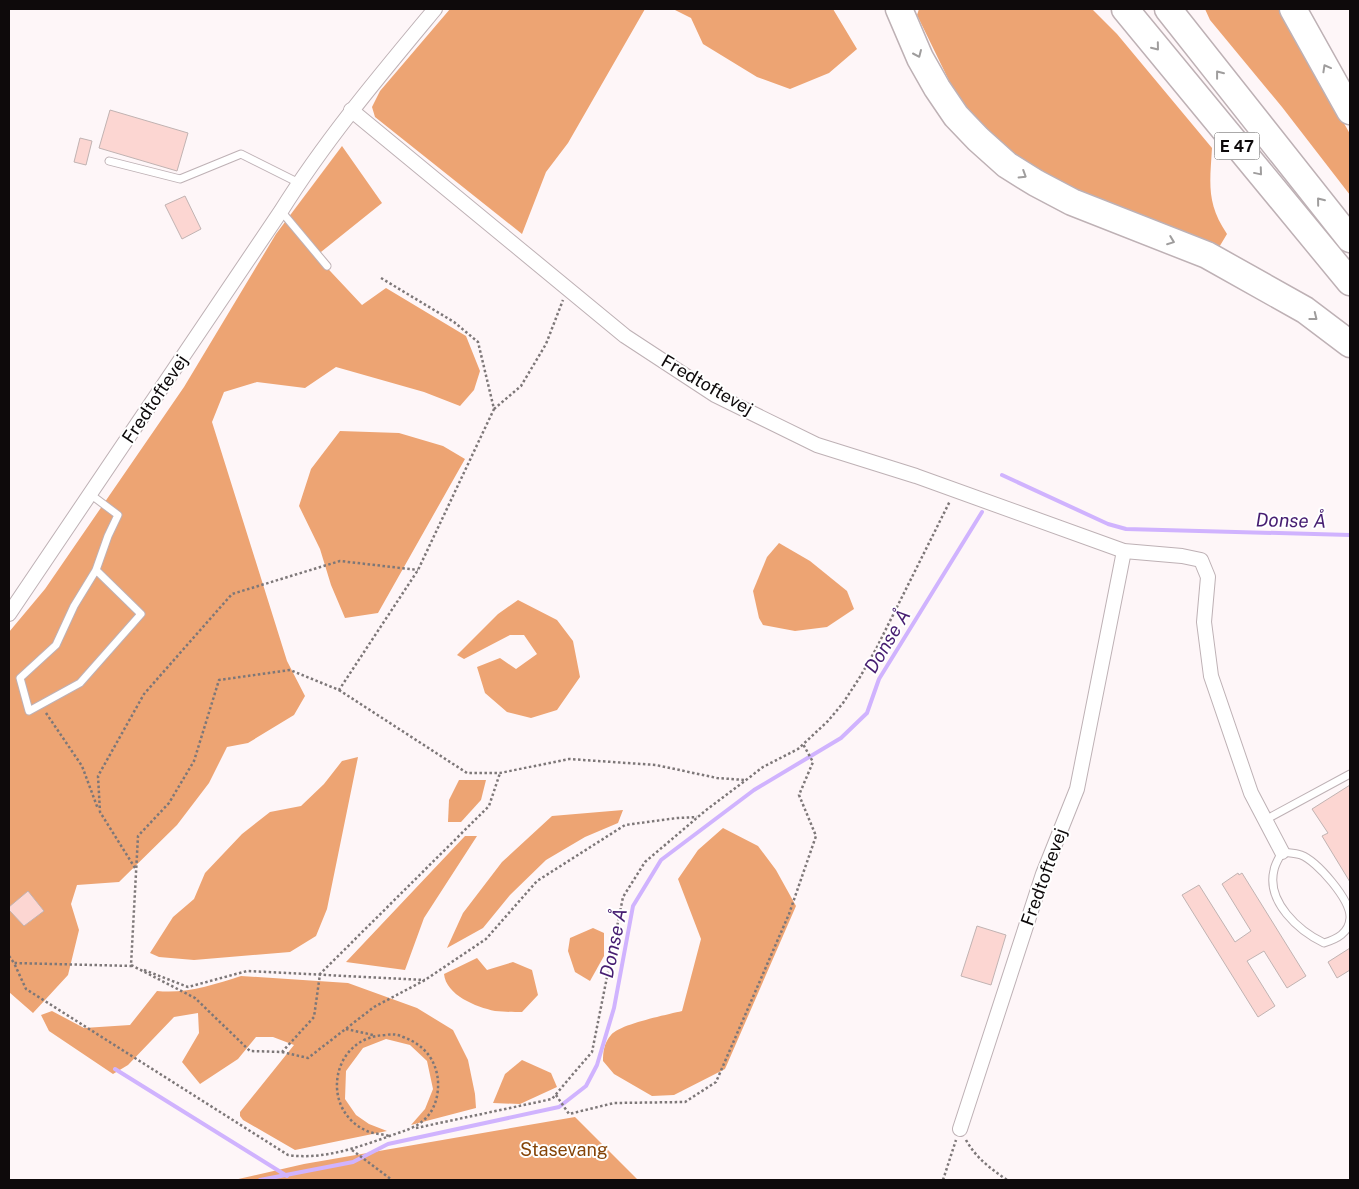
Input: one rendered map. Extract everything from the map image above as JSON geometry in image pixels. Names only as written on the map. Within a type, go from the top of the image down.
[{"type":"highway","points":[[899,9],[920,58],[936,88],[962,122],[1007,165],[1072,202],[1206,255],[1306,310],[1350,344]]},
{"type":"highway","name":"E 47","points":[[1125,9],[1350,282]]},
{"type":"highway","name":"E 47","points":[[1168,9],[1350,239]]},
{"type":"highway","points":[[1293,9],[1350,111]]},
{"type":"street","name":"Fredtoftevej","points":[[9,614],[299,183],[351,110],[435,9]]},
{"type":"street","name":"Fredtoftevej","points":[[351,110],[625,336],[715,395],[817,444],[956,490],[1124,551],[1182,556],[1202,560],[1208,577],[1204,622],[1211,676],[1251,793],[1282,852]]},
{"type":"street","name":"Fredtoftevej","points":[[960,1129],[1043,874],[1077,789],[1124,551]]},
{"type":"lane","points":[[109,161],[180,178],[241,154],[299,183]]},
{"type":"lane","points":[[281,211],[327,266]]},
{"type":"lane","points":[[90,494],[118,515],[96,570],[74,606],[56,645],[20,678],[29,711],[80,682],[141,614],[96,570]]},
{"type":"lane","points":[[1265,820],[1350,774]]},
{"type":"lane","points":[[1282,852],[1301,855],[1317,865],[1345,903],[1350,917],[1346,931],[1336,939],[1324,943],[1309,936],[1291,920],[1281,906],[1273,885],[1274,870],[1282,852]]},
{"type":"path","points":[[381,278],[454,322],[478,342],[494,408]]},
{"type":"path","points":[[339,690],[418,570],[494,408],[521,386],[546,344],[568,289]]},
{"type":"path","points":[[9,956],[26,989],[288,1155],[300,1157],[352,1150],[414,1128],[552,1099],[592,1052],[623,897],[645,862],[698,817],[746,780],[763,768],[798,749],[833,715],[860,677],[876,649],[956,490]]},
{"type":"path","points":[[100,812],[98,776],[144,694],[232,594],[340,562],[418,570]]},
{"type":"path","points":[[131,965],[138,836],[169,803],[194,761],[219,680],[290,670],[339,690],[467,773],[500,774],[569,759],[656,765],[717,778],[746,780]]},
{"type":"path","points":[[40,705],[82,766],[100,812],[135,868]]},
{"type":"path","points":[[556,1094],[569,1114],[614,1103],[685,1102],[716,1082],[789,914],[816,836],[799,795],[813,762],[803,744]]},
{"type":"path","points":[[282,1052],[314,1017],[320,974],[489,806],[500,774]]},
{"type":"path","points":[[131,965],[195,998],[250,1051],[282,1052],[308,1058],[374,1007],[425,980],[486,939],[537,881],[625,825],[698,817]]},
{"type":"path","points":[[14,964],[131,965],[188,987],[247,971],[425,980]]},
{"type":"path","points":[[346,1029],[373,1035],[397,1034],[415,1041],[426,1051],[435,1066],[439,1083],[435,1104],[428,1116],[414,1128]]},
{"type":"path","points":[[373,1035],[356,1044],[343,1058],[336,1077],[338,1100],[350,1120],[368,1132],[390,1136]]},
{"type":"path","points":[[943,1180],[960,1129]]},
{"type":"path","points":[[960,1129],[972,1150],[988,1166],[1007,1180]]},
{"type":"path","points":[[352,1150],[392,1180]]},
{"type":"green space","points":[[450,9],[645,9],[568,143],[546,172],[522,234],[375,117],[372,107],[380,91]]},
{"type":"green space","points":[[673,9],[833,9],[857,49],[829,73],[790,89],[757,77],[703,44],[691,18]]},
{"type":"green space","points":[[919,9],[1092,9],[1117,34],[1212,148],[1210,182],[1212,202],[1220,223],[1227,234],[1218,249],[1102,203],[1022,162],[981,129],[956,95],[917,15]]},
{"type":"green space","points":[[1205,9],[1280,9],[1350,134],[1350,195],[1282,107],[1210,20]]},
{"type":"green space","points":[[342,146],[382,203],[316,256],[362,305],[386,288],[466,336],[480,371],[474,390],[460,406],[424,392],[336,367],[305,388],[257,382],[224,392],[212,422],[287,661],[305,696],[294,715],[248,743],[227,747],[209,783],[177,825],[119,882],[77,885],[71,904],[79,930],[68,975],[33,1013],[9,992],[9,632],[45,589],[184,387],[276,234]]},
{"type":"green space","points":[[340,431],[399,433],[443,446],[465,459],[378,613],[345,618],[331,585],[320,549],[299,506],[311,469]]},
{"type":"green space","points":[[779,543],[810,561],[847,591],[854,609],[827,627],[795,631],[763,625],[759,618],[753,591],[767,557]]},
{"type":"green space","points":[[518,600],[557,620],[573,641],[580,677],[557,710],[531,718],[507,712],[485,693],[477,667],[500,658],[516,669],[537,654],[524,635],[510,635],[464,659],[457,655],[498,614]]},
{"type":"green space","points":[[358,757],[327,909],[316,936],[290,952],[194,960],[159,957],[150,953],[173,917],[194,899],[205,873],[242,834],[270,812],[301,806],[324,784],[342,761]]},
{"type":"green space","points":[[459,780],[486,780],[481,800],[461,822],[448,822],[449,800]]},
{"type":"green space","points":[[623,810],[618,823],[585,837],[546,860],[510,895],[483,928],[447,948],[463,913],[502,862],[552,816]]},
{"type":"green space","points":[[723,828],[758,846],[776,870],[796,906],[725,1069],[674,1095],[652,1096],[614,1074],[603,1061],[604,1048],[611,1035],[624,1027],[682,1011],[701,939],[678,879],[698,850]]},
{"type":"green space","points":[[465,836],[477,836],[424,918],[405,970],[346,962]]},
{"type":"green space","points":[[593,928],[604,933],[604,956],[590,981],[575,972],[568,951],[570,938]]},
{"type":"green space","points":[[477,958],[487,970],[513,962],[532,970],[538,995],[522,1012],[495,1011],[463,999],[450,988],[444,974]]},
{"type":"green space","points":[[241,976],[348,983],[417,1008],[453,1030],[468,1060],[476,1108],[411,1125],[425,1109],[433,1089],[427,1061],[410,1045],[386,1039],[363,1048],[346,1071],[345,1099],[356,1115],[369,1124],[387,1131],[295,1150],[243,1120],[240,1116],[240,1112],[294,1045],[273,1037],[256,1037],[238,1059],[200,1084],[182,1062],[199,1033],[198,1013],[174,1017],[128,1065],[113,1074],[49,1031],[41,1015],[52,1011],[84,1028],[130,1025],[157,991],[189,990]]},
{"type":"green space","points":[[522,1060],[551,1073],[557,1087],[520,1104],[493,1103],[505,1074]]},
{"type":"green space","name":"Stasevang","points":[[575,1117],[638,1180],[234,1180],[304,1164]]},
{"type":"building","points":[[110,110],[188,133],[177,171],[99,148]]},
{"type":"building","points":[[80,138],[92,141],[86,165],[74,162]]},
{"type":"building","points":[[185,196],[201,229],[182,239],[165,205]]},
{"type":"building","points":[[1350,785],[1350,882],[1322,836],[1328,833],[1312,809]]},
{"type":"building","points":[[1238,873],[1239,875],[1242,873],[1306,976],[1287,988],[1264,951],[1247,961],[1275,1006],[1258,1017],[1182,895],[1199,885],[1235,942],[1251,931],[1222,884]]},
{"type":"building","points":[[28,891],[44,911],[24,926],[9,910],[9,907]]},
{"type":"building","points":[[977,926],[1006,935],[991,985],[961,976]]},
{"type":"building","points":[[1350,948],[1350,970],[1337,978],[1328,962]]},
{"type":"waterway","name":"Donse Å","points":[[1002,475],[1108,524],[1126,529],[1350,535]]},
{"type":"waterway","name":"Donse Å","points":[[260,1180],[353,1162],[388,1144],[559,1107],[586,1086],[597,1065],[614,1008],[633,906],[661,860],[754,790],[841,738],[867,713],[879,679],[982,512]]},
{"type":"waterway","points":[[115,1069],[287,1176]]}]
